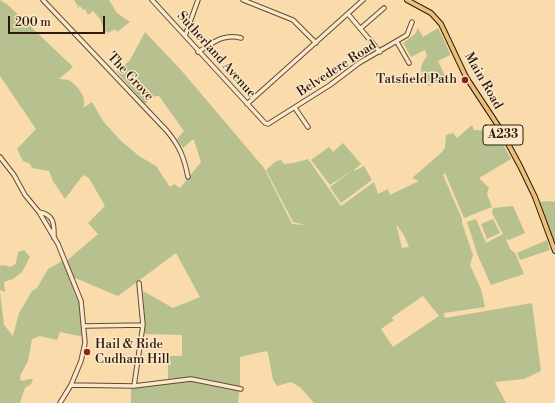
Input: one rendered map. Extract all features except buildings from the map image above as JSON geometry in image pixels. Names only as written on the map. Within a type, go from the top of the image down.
[{"type":"main road","name":"Main Road","points":[[407,0],[431,13],[441,24],[466,77],[499,127],[520,166],[535,197],[555,251]]},
{"type":"street","name":"The Grove","points":[[43,0],[167,131],[183,154],[188,177]]},
{"type":"street","name":"Sutherland Avenue","points":[[152,0],[198,52],[265,123]]},
{"type":"street","points":[[185,36],[198,0]]},
{"type":"street","points":[[243,0],[293,20],[316,43]]},
{"type":"street","points":[[247,104],[363,0]]},
{"type":"street","points":[[361,28],[384,8]]},
{"type":"street","points":[[348,14],[380,52]]},
{"type":"street","name":"Belvedere Road","points":[[265,123],[271,124],[359,63],[397,42],[407,35],[412,22]]},
{"type":"street","points":[[198,52],[224,37],[231,35],[241,38]]},
{"type":"street","points":[[397,42],[409,63]]},
{"type":"street","points":[[295,108],[308,127]]},
{"type":"street","points":[[0,157],[14,174],[25,195],[39,212],[54,239],[81,301],[86,343],[81,361],[71,385],[60,403]]},
{"type":"street","points":[[39,212],[46,213],[51,217],[54,224],[54,239]]},
{"type":"street","points":[[134,386],[143,325],[139,283]]},
{"type":"street","points":[[85,326],[143,325]]},
{"type":"street","points":[[71,385],[134,386],[191,379],[241,389]]},
{"type":"green space","points":[[0,0],[8,5],[73,67],[59,79],[69,80],[81,92],[84,100],[83,108],[92,102],[103,121],[120,140],[139,156],[156,166],[170,187],[174,184],[180,188],[201,162],[194,140],[183,148],[177,139],[184,131],[159,96],[155,96],[145,104],[117,72],[130,60],[145,32],[181,70],[264,168],[292,224],[306,225],[293,222],[266,170],[276,161],[281,160],[284,164],[308,159],[341,206],[374,182],[378,194],[388,189],[390,195],[419,181],[412,178],[445,148],[446,135],[453,133],[457,138],[472,125],[474,130],[496,131],[511,159],[479,178],[489,188],[487,194],[492,207],[464,218],[445,173],[443,175],[462,219],[473,255],[470,265],[481,289],[485,307],[444,313],[445,318],[532,303],[541,371],[524,379],[495,382],[506,403],[314,403],[300,387],[291,382],[277,386],[273,380],[268,353],[266,351],[240,357],[240,385],[238,403],[131,403],[131,388],[193,381],[191,377],[168,379],[168,356],[182,356],[182,335],[145,334],[143,291],[173,308],[200,297],[176,253],[118,296],[68,275],[79,303],[84,337],[60,332],[57,340],[40,336],[32,339],[28,361],[20,376],[21,381],[33,380],[31,384],[25,388],[20,403],[0,403],[0,292],[4,325],[13,336],[19,313],[32,291],[37,288],[48,269],[62,261],[64,263],[98,234],[88,223],[105,206],[89,178],[83,175],[65,199],[53,181],[49,171],[32,168],[30,164],[23,161],[17,149],[36,129],[0,76]],"holes":[[[396,224],[404,235],[409,247],[402,248]],[[423,296],[439,316],[393,347],[381,329],[394,320],[391,318]]]},
{"type":"green space","points":[[74,0],[109,0],[117,13],[130,22],[117,32],[115,29],[108,33],[106,31],[105,33],[100,19],[93,11],[88,15],[85,9],[83,10],[80,6],[77,9],[78,6]]},
{"type":"green space","points":[[418,28],[423,37],[438,28],[450,55],[438,61],[446,78],[444,81],[428,86],[421,71],[422,64],[427,56],[425,50],[411,57],[403,43],[415,34]]},
{"type":"green space","points":[[343,143],[361,164],[354,171],[364,166],[372,180],[341,203],[330,187],[353,170],[330,185],[311,160],[329,147],[333,152]]},
{"type":"green space","points":[[540,202],[555,202],[555,243]]},
{"type":"green space","points":[[513,206],[525,233],[509,240],[506,239],[510,249],[515,253],[524,274],[491,285],[478,256],[467,222],[476,219],[486,243],[503,234],[492,213],[493,208]]},
{"type":"green space","points":[[493,219],[500,233],[487,239],[481,224]]},
{"type":"green space","points":[[547,240],[550,250],[520,260],[517,253]]},
{"type":"green space","points":[[24,250],[30,257],[22,272],[13,279],[4,282],[5,292],[0,290],[0,264],[1,266],[4,265],[11,267],[16,263],[18,252]]},
{"type":"place","name":"Tatsfield Path","points":[[465,80]]},
{"type":"place","name":"Hail & Ride Cudham Hill","points":[[87,352]]}]
